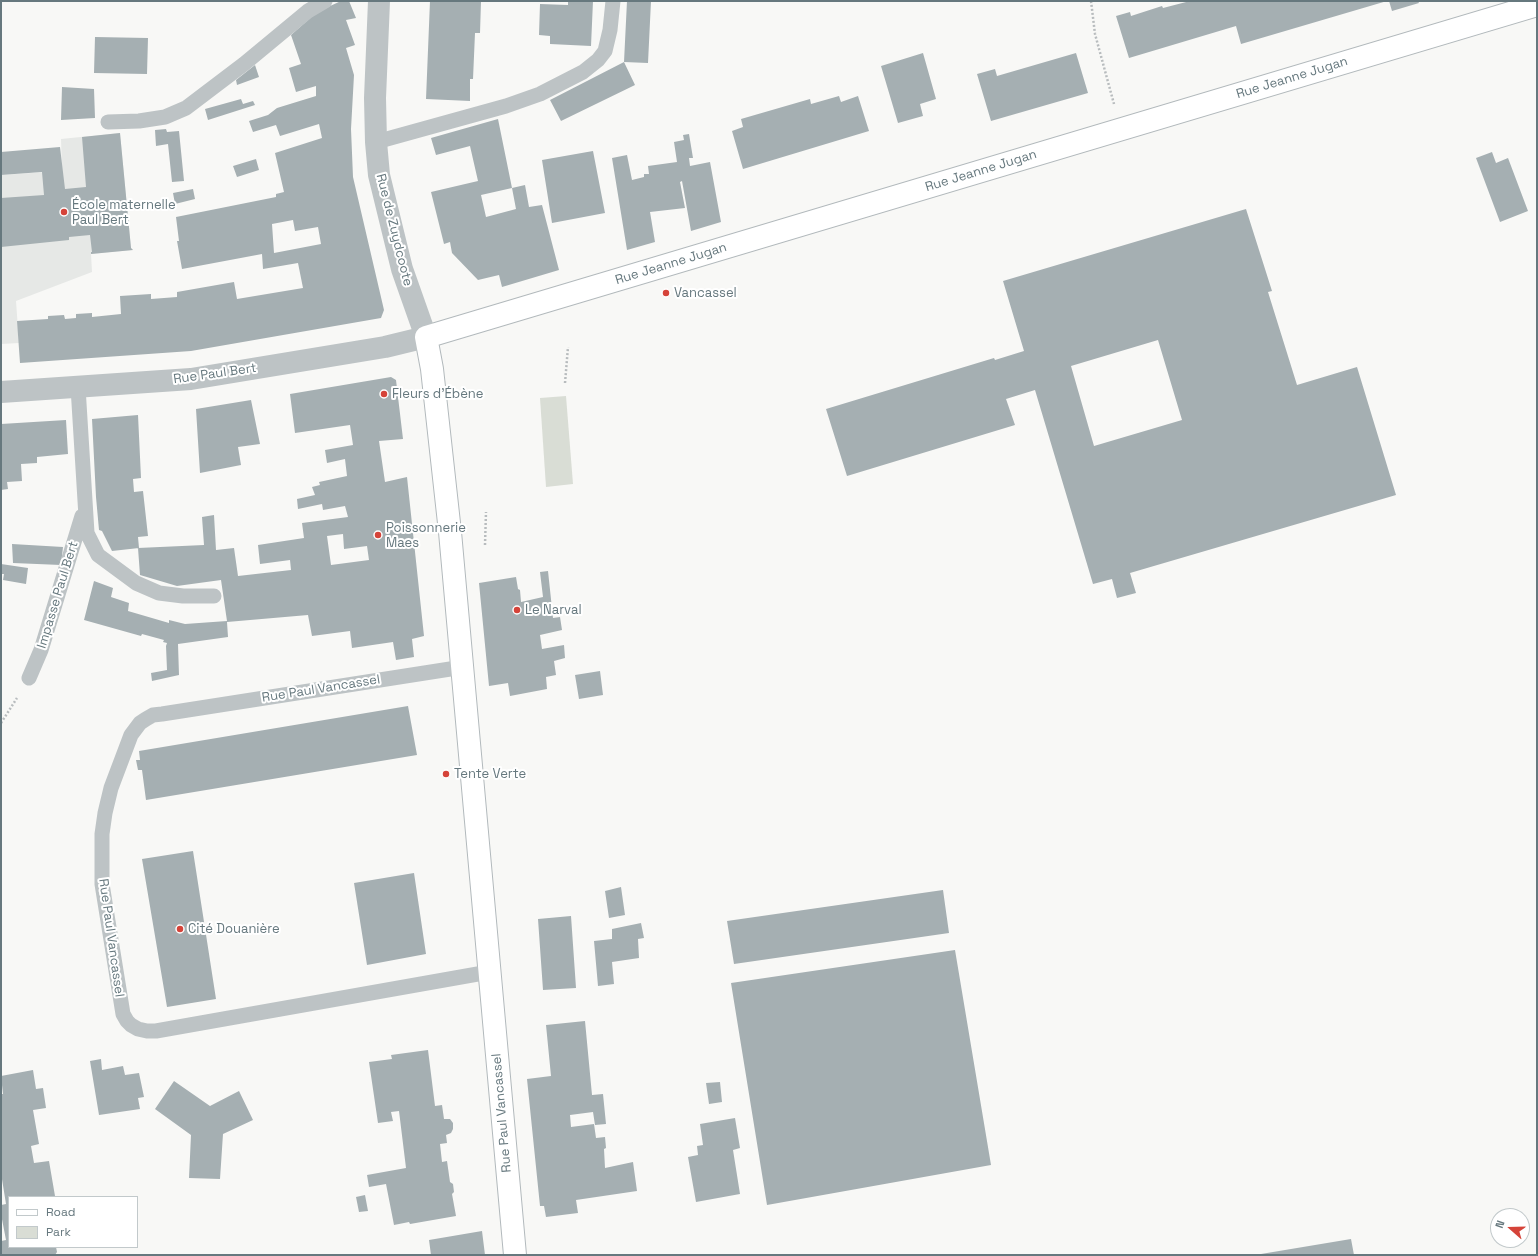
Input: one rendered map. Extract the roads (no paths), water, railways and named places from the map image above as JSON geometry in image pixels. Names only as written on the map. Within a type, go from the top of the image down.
[{"type":"street","name":"Rue de Zuydcoote","points":[[379,1],[375,98],[376,142],[379,175],[398,256],[426,337]]},
{"type":"street","name":"Rue Jeanne Jugan","points":[[426,337],[1537,5]]},
{"type":"street","name":"Rue Paul Bert","points":[[1,392],[198,378],[385,347],[426,337]]},
{"type":"street","name":"Rue Paul Vancassel","points":[[426,337],[435,389],[463,667],[515,1255]]},
{"type":"lane","points":[[108,122],[139,121],[165,117],[186,108],[244,64],[308,11],[325,1]]},
{"type":"lane","points":[[376,142],[506,106],[540,94],[578,75],[592,66],[605,51],[610,30],[613,1]]},
{"type":"lane","name":"Impasse Paul Bert","points":[[78,387],[84,510],[87,533],[98,555],[136,583],[159,593],[183,596],[214,596]]},
{"type":"lane","name":"Impasse Paul Bert","points":[[29,678],[41,650],[84,510]]},
{"type":"lane","name":"Rue Paul Vancassel","points":[[463,667],[153,715],[146,719],[140,723],[131,735],[111,788],[105,812],[102,834],[102,884],[123,1014],[131,1025],[146,1031],[156,1031],[489,972]]},
{"type":"place","name":"École maternelle Paul Bert","points":[[64,212]]},
{"type":"place","name":"Vancassel","points":[[666,293]]},
{"type":"place","name":"Fleurs d'Ébène","points":[[384,394]]},
{"type":"place","name":"Poissonnerie Maes","points":[[378,535]]},
{"type":"place","name":"Le Narval","points":[[517,610]]},
{"type":"place","name":"Tente Verte","points":[[446,774]]},
{"type":"place","name":"Cité Douanière","points":[[180,929]]}]
